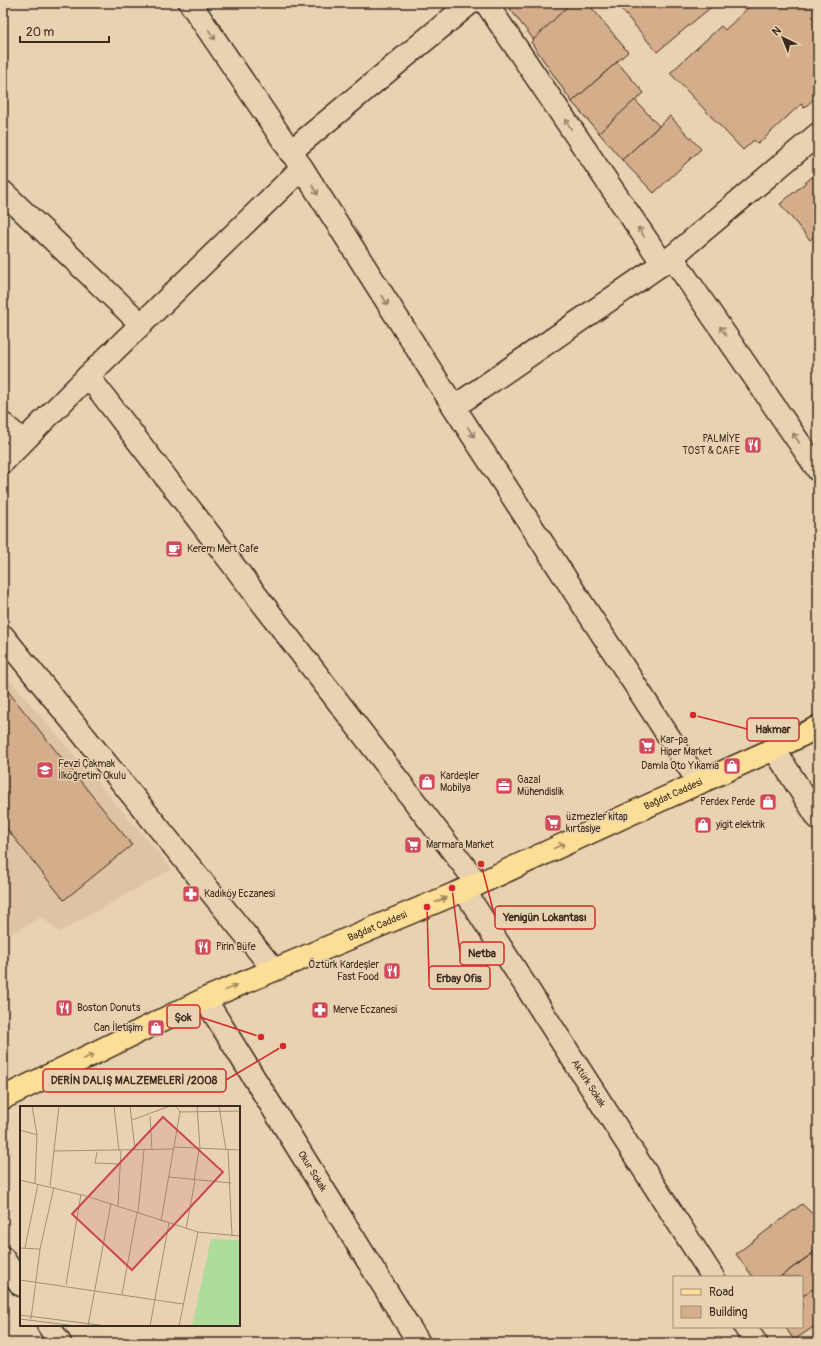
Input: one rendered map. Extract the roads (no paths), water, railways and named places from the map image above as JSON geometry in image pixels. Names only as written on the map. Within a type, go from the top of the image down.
[{"type":"main road","name":"Bağdat Caddesi","points":[[3,1098],[205,999],[471,887],[774,749],[818,727]]},
{"type":"street","points":[[190,3],[296,160],[454,407],[699,783]]},
{"type":"street","points":[[3,462],[141,324],[296,160],[470,3]]},
{"type":"street","points":[[486,3],[818,470]]},
{"type":"street","points":[[454,407],[668,261],[818,134]]},
{"type":"street","points":[[3,192],[141,324]]},
{"type":"street","name":"Aktürk Sokak","points":[[88,376],[471,887],[712,1276]]},
{"type":"street","points":[[3,424],[23,441]]},
{"type":"street","points":[[5,642],[274,970]]},
{"type":"street","points":[[774,749],[818,818]]},
{"type":"street","name":"Okur Sokak","points":[[205,999],[419,1343]]},
{"type":"street","points":[[3,1258],[20,1284]]},
{"type":"street","points":[[49,1326],[60,1343]]},
{"type":"street","points":[[746,1328],[756,1343]]},
{"type":"place","name":"PALMİYE TOST & CAFE","points":[[753,445]]},
{"type":"place","name":"Kerem Mert Cafe","points":[[174,549]]},
{"type":"place","name":"Hakmar","points":[[693,715]]},
{"type":"place","name":"Kar-pa Hiper Market","points":[[647,746]]},
{"type":"place","name":"Damla Oto Yıkama","points":[[732,766]]},
{"type":"place","name":"Fevzi Çakmak İlköğretim Okulu","points":[[45,770]]},
{"type":"place","name":"Kardeşler Mobilya","points":[[427,782]]},
{"type":"place","name":"Gazal Mühendislik","points":[[504,786]]},
{"type":"place","name":"Perdex Perde","points":[[768,802]]},
{"type":"place","name":"üzmezler kitap kırtasiye","points":[[553,823]]},
{"type":"place","name":"yigit elektrik","points":[[703,825]]},
{"type":"place","name":"Marmara Market","points":[[413,845]]},
{"type":"place","name":"Yenigün Lokantası","points":[[481,864]]},
{"type":"place","name":"Netba","points":[[452,888]]},
{"type":"place","name":"Kadıköy Eczanesi","points":[[191,894]]},
{"type":"place","name":"Erbay Ofis","points":[[427,907]]},
{"type":"place","name":"Pirin Büfe","points":[[203,947]]},
{"type":"place","name":"Öztürk Kardeşler Fast Food","points":[[392,971]]},
{"type":"place","name":"Boston Donuts","points":[[64,1008]]},
{"type":"place","name":"Merve Eczanesi","points":[[320,1010]]},
{"type":"place","name":"Can İletişim","points":[[156,1028]]},
{"type":"place","name":"Şok","points":[[261,1037]]},
{"type":"place","name":"DERİN DALIŞ MALZEMELERİ /2008","points":[[283,1046]]}]
